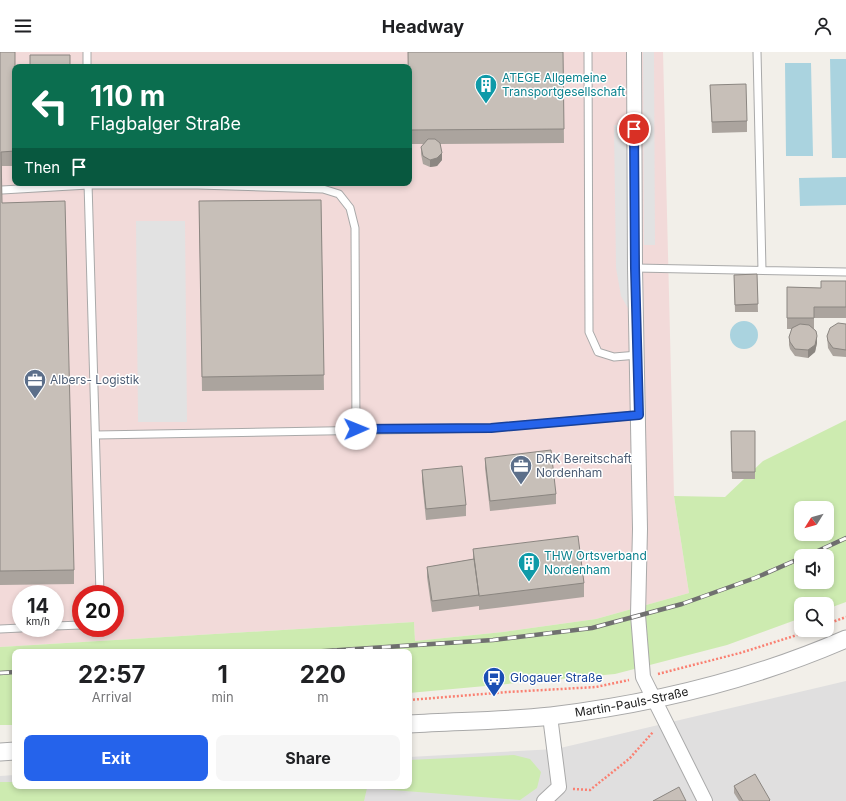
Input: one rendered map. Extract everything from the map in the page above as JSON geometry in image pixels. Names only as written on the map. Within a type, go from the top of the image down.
[{"type":"street","points":[[634,52],[635,268],[638,355],[640,528],[638,615],[643,677],[705,801]]},
{"type":"street","name":"Martin-Pauls-Straße","points":[[412,724],[550,716],[653,698],[744,676],[825,648],[846,639]]},
{"type":"street","points":[[544,801],[559,787],[550,716]]},
{"type":"street","points":[[0,752],[12,751]]},
{"type":"lane","points":[[87,52],[87,64]]},
{"type":"lane","points":[[588,52],[589,332],[598,352],[614,357],[638,355]]},
{"type":"lane","points":[[757,52],[762,270]]},
{"type":"lane","points":[[2,190],[59,186]]},
{"type":"lane","points":[[88,186],[100,585]]},
{"type":"lane","points":[[235,186],[323,189],[339,194],[350,208],[355,228],[356,429]]},
{"type":"lane","points":[[635,268],[846,272]]},
{"type":"lane","points":[[96,435],[356,429],[491,428],[639,415]]},
{"type":"lane","points":[[0,629],[12,628]]},
{"type":"path","points":[[834,621],[846,617]]},
{"type":"path","points":[[412,700],[596,686],[643,677],[740,653],[794,636]]},
{"type":"path","points":[[559,787],[590,790],[630,758],[665,719]]},
{"type":"shaded area","points":[[0,52],[663,52],[674,496],[689,593],[596,619],[503,632],[415,641],[414,622],[0,647]]},
{"type":"shaded area","points":[[643,52],[654,52],[655,245],[644,245]]},
{"type":"shaded area","points":[[614,125],[627,125],[628,268],[633,317],[621,296],[616,268]]},
{"type":"shaded area","points":[[136,221],[185,221],[187,422],[138,422]]},
{"type":"shaded area","points":[[846,681],[846,801],[0,801],[0,776],[12,775],[12,789],[412,789],[412,757],[556,749]]},
{"type":"green space","points":[[846,420],[846,602],[834,606],[834,597],[794,597],[794,621],[727,645],[615,674],[412,693],[412,649],[12,649],[12,725],[0,725],[0,647],[414,622],[415,641],[503,632],[596,619],[689,593],[674,496],[725,497],[763,461]]},
{"type":"green space","points":[[514,755],[530,759],[541,772],[537,788],[520,800],[380,789],[412,789],[412,760]]},
{"type":"green space","points":[[0,782],[12,782],[12,789],[367,789],[364,801],[0,801]]},
{"type":"water","points":[[830,59],[846,59],[846,158],[832,158]]},
{"type":"water","points":[[785,63],[811,63],[813,156],[786,156]]},
{"type":"water","points":[[846,177],[846,205],[800,206],[799,178]]},
{"type":"water","points":[[744,321],[754,325],[758,335],[754,345],[744,349],[734,345],[730,335],[734,325]]},
{"type":"building","name":"Albers- Logistik","points":[[0,52],[15,52],[15,64],[12,64],[12,151],[1,152],[2,203],[65,201],[74,570],[0,571]]},
{"type":"building","name":"ATEGE Allgemeine Transportgesellschaft","points":[[408,52],[563,52],[564,129],[412,130],[412,64],[408,64]]},
{"type":"building","points":[[30,55],[70,55],[70,64],[30,64]]},
{"type":"building","points":[[746,84],[747,121],[712,122],[710,85]]},
{"type":"building","points":[[428,139],[435,139],[440,143],[442,153],[437,158],[430,160],[423,156],[421,147]]},
{"type":"building","points":[[321,200],[324,375],[202,377],[199,201]]},
{"type":"building","points":[[757,274],[758,304],[735,305],[734,275]]},
{"type":"building","points":[[821,281],[846,281],[846,307],[814,307],[814,318],[787,318],[787,287],[821,288]]},
{"type":"building","points":[[838,323],[846,324],[846,350],[833,348],[828,341],[827,336],[830,328]]},
{"type":"building","points":[[800,324],[809,325],[816,331],[817,336],[815,345],[808,350],[795,349],[790,342],[789,337],[792,328]]},
{"type":"building","points":[[731,431],[755,431],[755,472],[732,472]]},
{"type":"building","name":"DRK Bereitschaft Nordenham","points":[[551,450],[556,494],[490,501],[485,458]]},
{"type":"building","points":[[462,466],[466,505],[426,509],[422,470]]},
{"type":"building","name":"THW Ortsverband Nordenham","points":[[578,536],[584,583],[479,596],[473,549]]},
{"type":"building","points":[[474,559],[479,595],[432,601],[427,567]]},
{"type":"building","points":[[755,774],[770,800],[769,801],[743,801],[734,786]]},
{"type":"building","points":[[679,787],[686,801],[653,801]]},
{"type":"railway","points":[[822,549],[846,538]]},
{"type":"railway","points":[[356,649],[493,640],[592,628],[682,604],[755,578],[794,561]]},
{"type":"railway","points":[[0,673],[12,672]]},
{"type":"place","name":"ATEGE Allgemeine Transportgesellschaft","points":[[486,104]]},
{"type":"place","name":"Albers- Logistik","points":[[35,400]]},
{"type":"place","name":"DRK Bereitschaft Nordenham","points":[[521,486]]},
{"type":"place","name":"THW Ortsverband Nordenham","points":[[529,582]]},
{"type":"place","name":"Glogauer Straße","points":[[494,698]]},
{"type":"route","points":[[356,429],[491,428],[639,415],[635,268],[634,129]]}]
